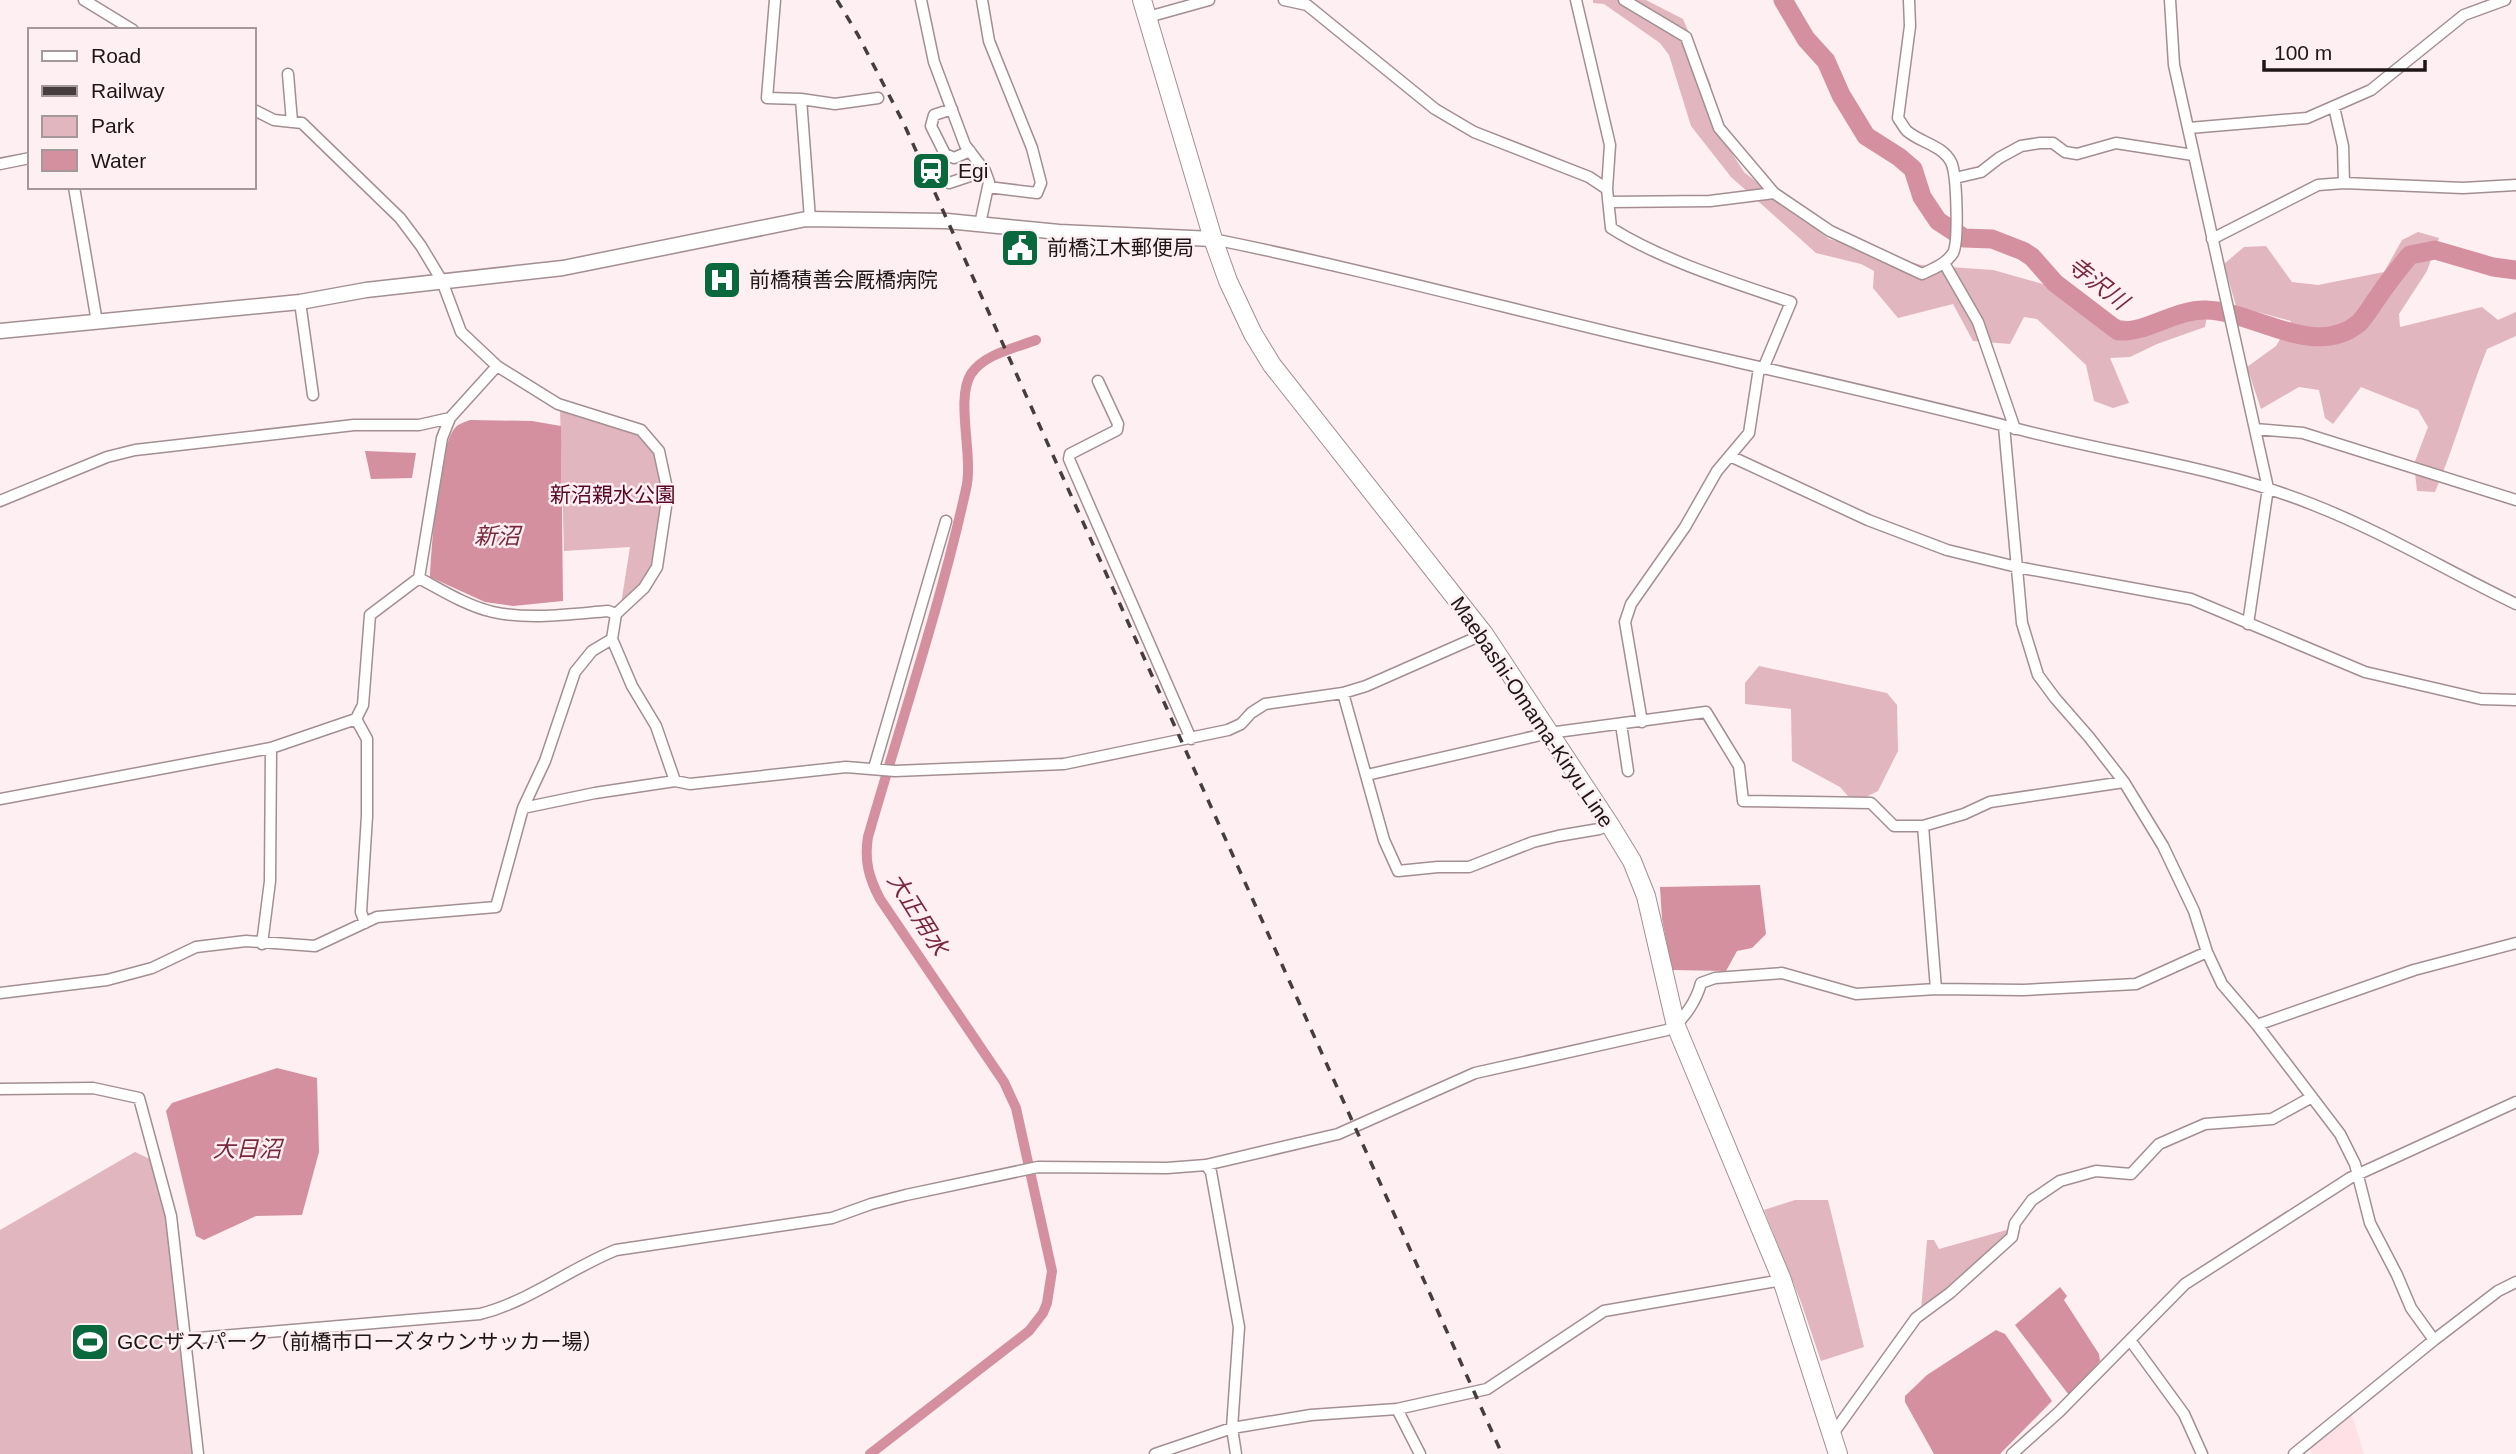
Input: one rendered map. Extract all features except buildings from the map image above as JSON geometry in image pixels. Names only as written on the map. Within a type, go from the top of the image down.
[{"type":"main road","name":"Maebashi-Omama-Kiryu Line","points":[[1146,10],[1213,239],[1233,292],[1253,334],[1272,365],[1484,634],[1632,861],[1646,896],[1676,1026],[1782,1280],[1838,1454]]},
{"type":"street","points":[[84,0],[130,28]]},
{"type":"street","points":[[775,0],[767,98],[835,104],[878,98]]},
{"type":"street","points":[[921,0],[934,62],[951,109],[965,145],[985,171],[989,182],[980,224]]},
{"type":"street","points":[[982,0],[989,41],[1031,145],[1041,183],[1037,193],[988,187]]},
{"type":"street","points":[[1146,10],[1209,0]]},
{"type":"street","points":[[1284,0],[1307,5],[1435,109],[1474,132],[1590,177],[1607,189]]},
{"type":"street","points":[[1576,0],[1610,145],[1607,189],[1611,228],[1634,242],[1791,302],[1761,368],[1749,433],[1717,471],[1685,527],[1631,604],[1625,622],[1642,722]]},
{"type":"street","points":[[1625,0],[1686,37],[1719,128],[1774,193],[1830,231],[1922,274],[1944,264],[1954,252],[1957,221],[1955,178],[1951,162],[1940,149],[1907,131],[1898,118],[1910,26],[1909,0]]},
{"type":"street","points":[[2170,0],[2174,65],[2268,488],[2248,624]]},
{"type":"street","points":[[2189,128],[2307,118],[2371,90],[2463,15],[2505,0]]},
{"type":"street","points":[[288,74],[292,122]]},
{"type":"street","points":[[801,99],[810,219]]},
{"type":"street","points":[[2334,107],[2343,146],[2344,183]]},
{"type":"street","points":[[951,109],[934,115],[931,126],[945,154],[954,158],[970,151]]},
{"type":"street","points":[[256,111],[274,120],[302,124],[400,218],[442,281],[461,332],[497,366],[558,404],[642,430],[659,451],[668,493],[657,567],[644,588],[616,614],[612,639],[632,686],[656,726],[675,781]]},
{"type":"street","points":[[1955,178],[1981,172],[2021,146],[2040,143],[2053,144],[2065,152],[2077,154],[2116,143],[2193,155]]},
{"type":"street","points":[[0,164],[28,158]]},
{"type":"street","points":[[949,183],[985,171]]},
{"type":"street","points":[[2212,239],[2318,185],[2344,183],[2463,188],[2516,185]]},
{"type":"street","points":[[74,189],[97,322]]},
{"type":"street","points":[[1609,202],[1710,201],[1774,193]]},
{"type":"street","points":[[0,331],[300,302],[366,289],[563,268],[777,223],[810,219],[980,224],[1059,232],[1213,239],[1359,270],[2268,488],[2316,506],[2516,604]]},
{"type":"street","points":[[1944,264],[1978,322],[2009,427],[2022,622],[2038,675],[2124,782],[2163,846],[2194,911],[2207,952],[2222,984],[2257,1025],[2340,1134],[2352,1156],[2370,1223],[2411,1308],[2434,1340]]},
{"type":"street","points":[[300,302],[313,395]]},
{"type":"street","points":[[0,799],[271,748],[356,719],[363,705],[370,615],[419,578],[442,438],[450,418],[497,366]]},
{"type":"street","points":[[1098,381],[1118,424],[1117,430],[1070,454],[1069,459],[1191,739]]},
{"type":"street","points":[[0,501],[107,457],[135,450],[354,425],[419,425],[450,418]]},
{"type":"street","points":[[2255,429],[2303,433],[2516,500]]},
{"type":"street","points":[[1730,456],[1868,520],[1947,550],[2017,567],[2191,600],[2365,673],[2481,699],[2516,700]]},
{"type":"street","points":[[876,768],[946,521]]},
{"type":"street","points":[[419,578],[470,605],[495,612],[550,615],[608,611],[616,614]]},
{"type":"street","points":[[523,808],[595,793],[675,781],[690,783],[846,767],[895,771],[1064,764],[1191,739],[1236,727],[1265,704],[1343,693],[1366,686],[1484,634]]},
{"type":"street","points":[[0,993],[107,979],[152,968],[196,947],[246,941],[315,946],[377,917],[496,907],[523,808],[545,761],[575,672],[592,651],[612,639]]},
{"type":"street","points":[[1343,693],[1384,840],[1398,871],[1469,867],[1533,842],[1610,825]]},
{"type":"street","points":[[1367,775],[1549,733],[1706,712],[1739,766],[1743,801],[1871,803],[1894,826],[1923,826],[1964,814],[1990,802],[2124,782]]},
{"type":"street","points":[[356,719],[367,739],[367,816],[361,912],[365,923]]},
{"type":"street","points":[[1621,724],[1628,771]]},
{"type":"street","points":[[262,944],[270,881],[271,748]]},
{"type":"street","points":[[1923,826],[1936,989]]},
{"type":"street","points":[[2257,1025],[2414,970],[2516,943]]},
{"type":"street","points":[[186,1339],[480,1314],[513,1303],[593,1259],[616,1250],[832,1218],[906,1195],[1038,1167],[1167,1168],[1206,1165],[1338,1134],[1475,1073],[1667,1030],[1676,1026],[1696,997],[1701,982],[1715,978],[1782,973],[1856,994],[1936,989],[2023,990],[2136,985],[2207,952]]},
{"type":"street","points":[[0,1089],[93,1088],[139,1098],[171,1216],[198,1454]]},
{"type":"street","points":[[1832,1435],[1916,1318],[1950,1293],[2012,1237],[2014,1223],[2032,1200],[2060,1181],[2096,1171],[2131,1174],[2159,1144],[2205,1124],[2272,1119],[2312,1097]]},
{"type":"street","points":[[2012,1454],[2059,1412],[2185,1284],[2358,1174],[2516,1102]]},
{"type":"street","points":[[1206,1165],[1211,1172],[1239,1327],[1231,1428],[1236,1454]]},
{"type":"street","points":[[1155,1454],[1231,1428],[1311,1415],[1397,1409],[1487,1389],[1604,1311],[1782,1280]]},
{"type":"street","points":[[2294,1454],[2434,1340],[2498,1291],[2516,1282]]},
{"type":"street","points":[[2130,1340],[2184,1414],[2202,1454]]},
{"type":"street","points":[[1397,1409],[1420,1454]]},
{"type":"shaded area","points":[[2351,1412],[2364,1454],[2312,1454],[2309,1445]]},
{"type":"green space","points":[[1593,0],[1646,0],[1683,19],[1711,85],[1710,119],[1744,172],[1829,239],[1921,265],[1993,270],[2050,286],[2105,317],[2138,323],[2175,312],[2207,316],[2205,327],[2130,357],[2110,358],[2129,403],[2113,408],[2094,401],[2086,365],[2037,319],[2024,317],[2010,344],[1973,341],[1953,304],[1898,318],[1873,288],[1874,271],[1861,264],[1816,253],[1731,177],[1691,126],[1669,55],[1660,43],[1604,4],[1593,3]]},
{"type":"green space","points":[[2418,232],[2439,238],[2427,271],[2399,314],[2400,327],[2482,307],[2498,320],[2516,312],[2516,336],[2487,349],[2435,492],[2417,491],[2414,464],[2428,427],[2418,410],[2361,387],[2333,424],[2325,418],[2319,390],[2299,387],[2261,409],[2247,367],[2276,346],[2291,321],[2236,306],[2224,264],[2244,247],[2266,246],[2292,282],[2318,285],[2384,272],[2402,240]]},
{"type":"green space","name":"新沼親水公園","points":[[560,409],[639,433],[655,454],[664,493],[653,566],[642,586],[621,604],[630,547],[564,551]]},
{"type":"green space","points":[[1759,666],[1887,693],[1897,705],[1898,751],[1878,791],[1854,803],[1840,787],[1792,761],[1791,709],[1745,704],[1745,683]]},
{"type":"green space","name":"GCCザスパーク（前橋市ローズタウンサッカー場）","points":[[135,1152],[152,1160],[166,1214],[193,1454],[0,1454],[0,1230]]},
{"type":"green space","points":[[1795,1200],[1828,1200],[1864,1347],[1821,1361],[1801,1302],[1764,1210]]},
{"type":"green space","points":[[2010,1229],[2007,1237],[1949,1291],[1921,1310],[1927,1240],[1934,1240],[1939,1249]]},
{"type":"water","name":"新沼","points":[[470,420],[532,421],[561,426],[563,601],[513,606],[485,602],[430,577],[444,454],[455,428]]},
{"type":"water","points":[[365,451],[416,453],[412,478],[371,479]]},
{"type":"water","points":[[1760,885],[1766,934],[1752,948],[1737,951],[1726,971],[1672,970],[1662,919],[1660,887]]},
{"type":"water","name":"大日沼","points":[[277,1068],[317,1078],[319,1152],[302,1215],[256,1216],[204,1240],[196,1236],[166,1111],[172,1103]]},
{"type":"water","points":[[2060,1287],[2067,1296],[2064,1300],[2099,1354],[2100,1361],[2069,1395],[2015,1325]]},
{"type":"water","points":[[1996,1330],[2005,1334],[2052,1401],[2000,1454],[1934,1454],[1905,1402],[1905,1396],[1927,1375]]},
{"type":"waterway","name":"寺沢川","points":[[1783,0],[1806,39],[1826,61],[1841,95],[1866,136],[1913,169],[1922,197],[1938,221],[1964,238],[1992,239],[2023,251],[2032,257],[2055,283],[2118,331],[2129,331],[2183,313],[2206,310],[2225,312],[2284,331],[2323,337],[2342,333],[2359,323],[2410,255],[2435,250],[2493,267],[2516,270]]},
{"type":"waterway","name":"大正用水","points":[[870,1454],[1029,1331],[1047,1303],[1052,1271],[1016,1108],[1004,1082],[880,899],[867,862],[868,837],[932,621],[966,489],[968,461],[964,413],[967,385],[971,374],[984,361],[1036,340]]},
{"type":"railway","points":[[837,0],[904,124],[1502,1454]]},
{"type":"place","name":"Egi","points":[[931,171]]},
{"type":"place","name":"前橋江木郵便局","points":[[1020,248]]},
{"type":"place","name":"前橋積善会厩橋病院","points":[[722,280]]},
{"type":"place","name":"GCCザスパーク（前橋市ローズタウンサッカー場）","points":[[90,1342]]}]
